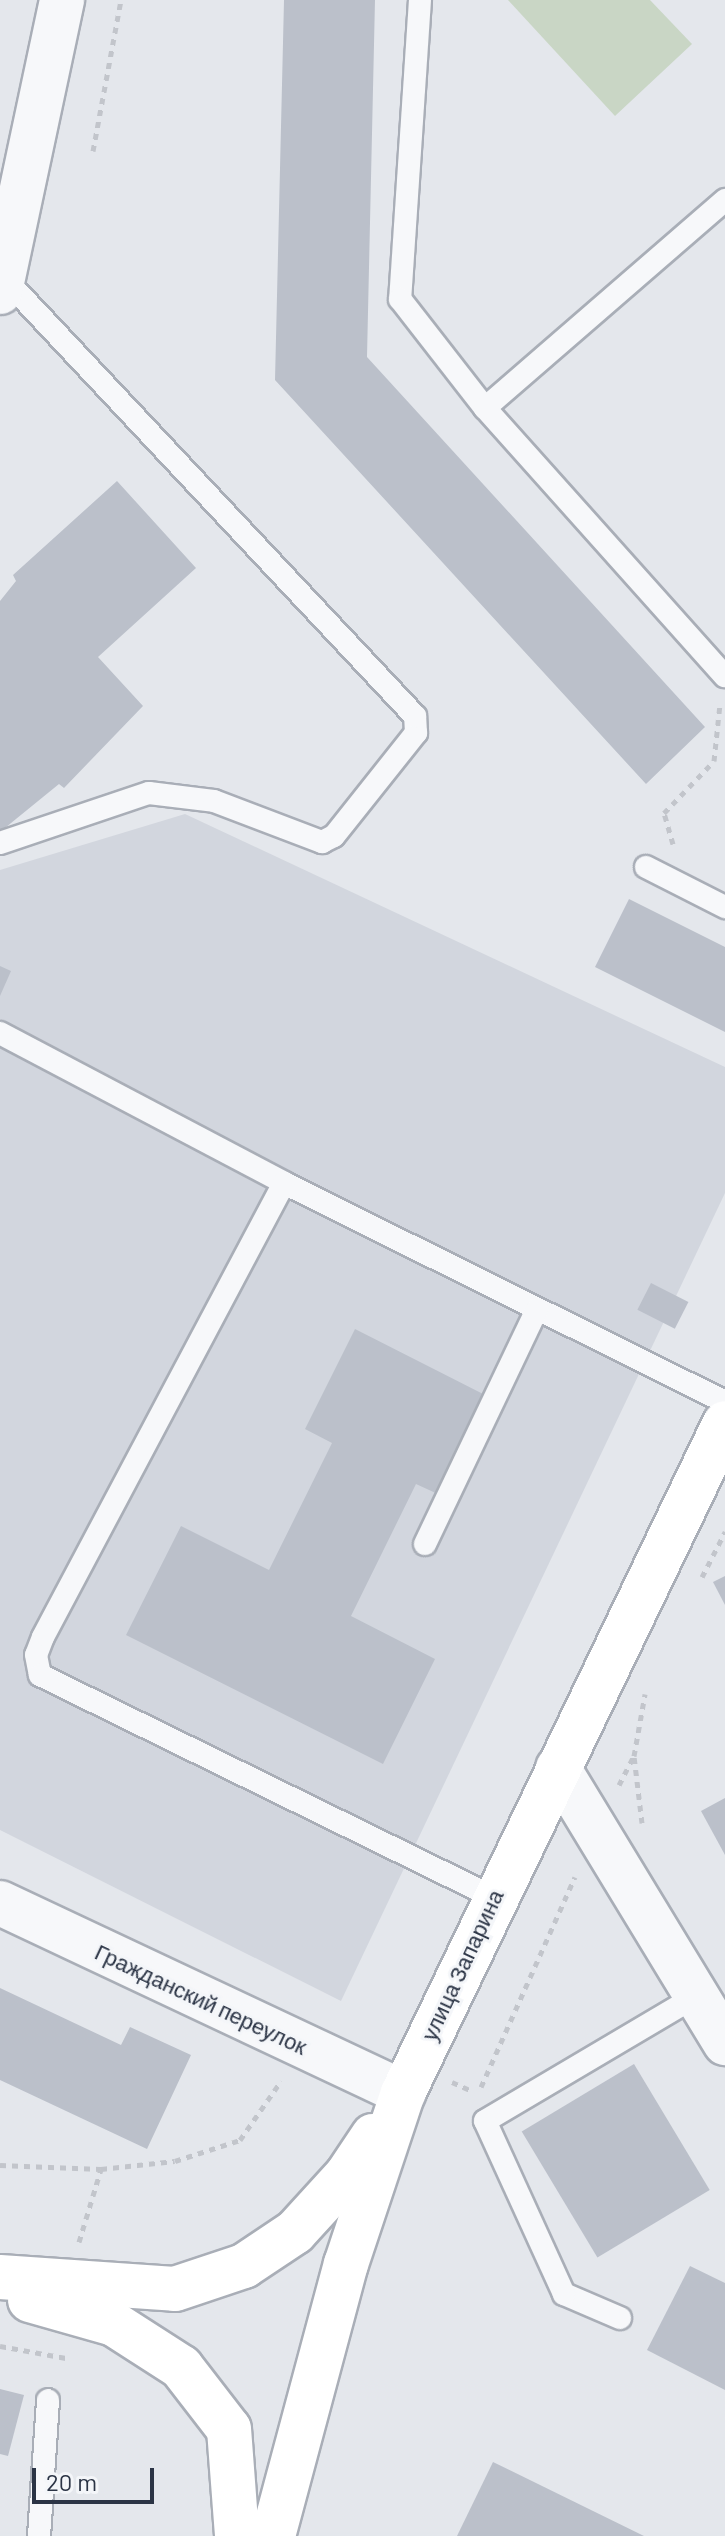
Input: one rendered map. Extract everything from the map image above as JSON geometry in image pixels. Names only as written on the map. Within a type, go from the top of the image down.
[{"type":"main road","name":"улица Запарина","points":[[273,2536],[346,2264],[403,2093],[493,1897],[725,1423]]},
{"type":"main road","points":[[0,2277],[175,2289],[244,2266],[295,2232],[347,2175],[403,2093]]},
{"type":"main road","points":[[0,2293],[114,2324],[181,2367],[229,2429],[237,2536]]},
{"type":"street","points":[[2,286],[62,0]]},
{"type":"street","points":[[558,1768],[725,2043]]},
{"type":"street","name":"Гражданский переулок","points":[[0,1903],[403,2093]]},
{"type":"lane","points":[[420,0],[400,299],[485,408],[724,685]]},
{"type":"lane","points":[[485,408],[725,200]]},
{"type":"lane","points":[[0,843],[149,793],[214,801],[322,842],[334,836],[416,733],[415,716],[2,286]]},
{"type":"lane","points":[[646,867],[725,907]]},
{"type":"lane","points":[[0,1033],[284,1183],[725,1402]]},
{"type":"lane","points":[[284,1183],[43,1637],[36,1655],[40,1675],[493,1897]]},
{"type":"lane","points":[[425,1544],[537,1309]]},
{"type":"lane","points":[[620,2318],[564,2294],[485,2121],[696,1996]]},
{"type":"lane","points":[[39,2536],[48,2400]]},
{"type":"path","points":[[93,151],[121,0]]},
{"type":"path","points":[[686,887],[664,813],[714,761],[724,685]]},
{"type":"path","points":[[699,1584],[725,1532]]},
{"type":"path","points":[[644,1840],[634,1756],[646,1689]]},
{"type":"path","points":[[478,2094],[596,1829],[634,1756]]},
{"type":"path","points":[[0,2165],[101,2169],[175,2161],[240,2140],[305,2047]]},
{"type":"path","points":[[0,2346],[81,2360]]},
{"type":"shaded area","points":[[185,814],[725,1067],[725,1193],[341,2001],[0,1830],[0,870]]},
{"type":"green space","points":[[508,0],[650,0],[692,44],[615,116]]},
{"type":"building","points":[[284,0],[375,0],[367,357],[705,727],[646,784],[275,380]]},
{"type":"building","points":[[117,481],[196,568],[98,657],[143,706],[64,788],[59,784],[0,832],[0,601],[16,581],[13,575]]},
{"type":"building","points":[[629,899],[725,947],[725,1032],[595,967]]},
{"type":"building","points":[[0,966],[11,971],[0,996]]},
{"type":"building","points":[[651,1283],[688,1302],[675,1329],[637,1310]]},
{"type":"building","points":[[355,1329],[489,1397],[440,1495],[416,1484],[351,1616],[435,1659],[383,1764],[126,1635],[181,1526],[269,1570],[332,1443],[305,1429]]},
{"type":"building","points":[[725,1576],[725,1605],[713,1582]]},
{"type":"building","points":[[725,1798],[725,1855],[701,1811]]},
{"type":"building","points":[[0,1988],[121,2045],[130,2027],[191,2055],[147,2149],[0,2080]]},
{"type":"building","points":[[634,2064],[710,2190],[597,2257],[522,2131]]},
{"type":"building","points":[[690,2266],[725,2283],[725,2390],[647,2350]]},
{"type":"building","points":[[0,2389],[24,2395],[8,2456],[0,2454]]},
{"type":"building","points":[[493,2462],[644,2536],[457,2536]]}]
